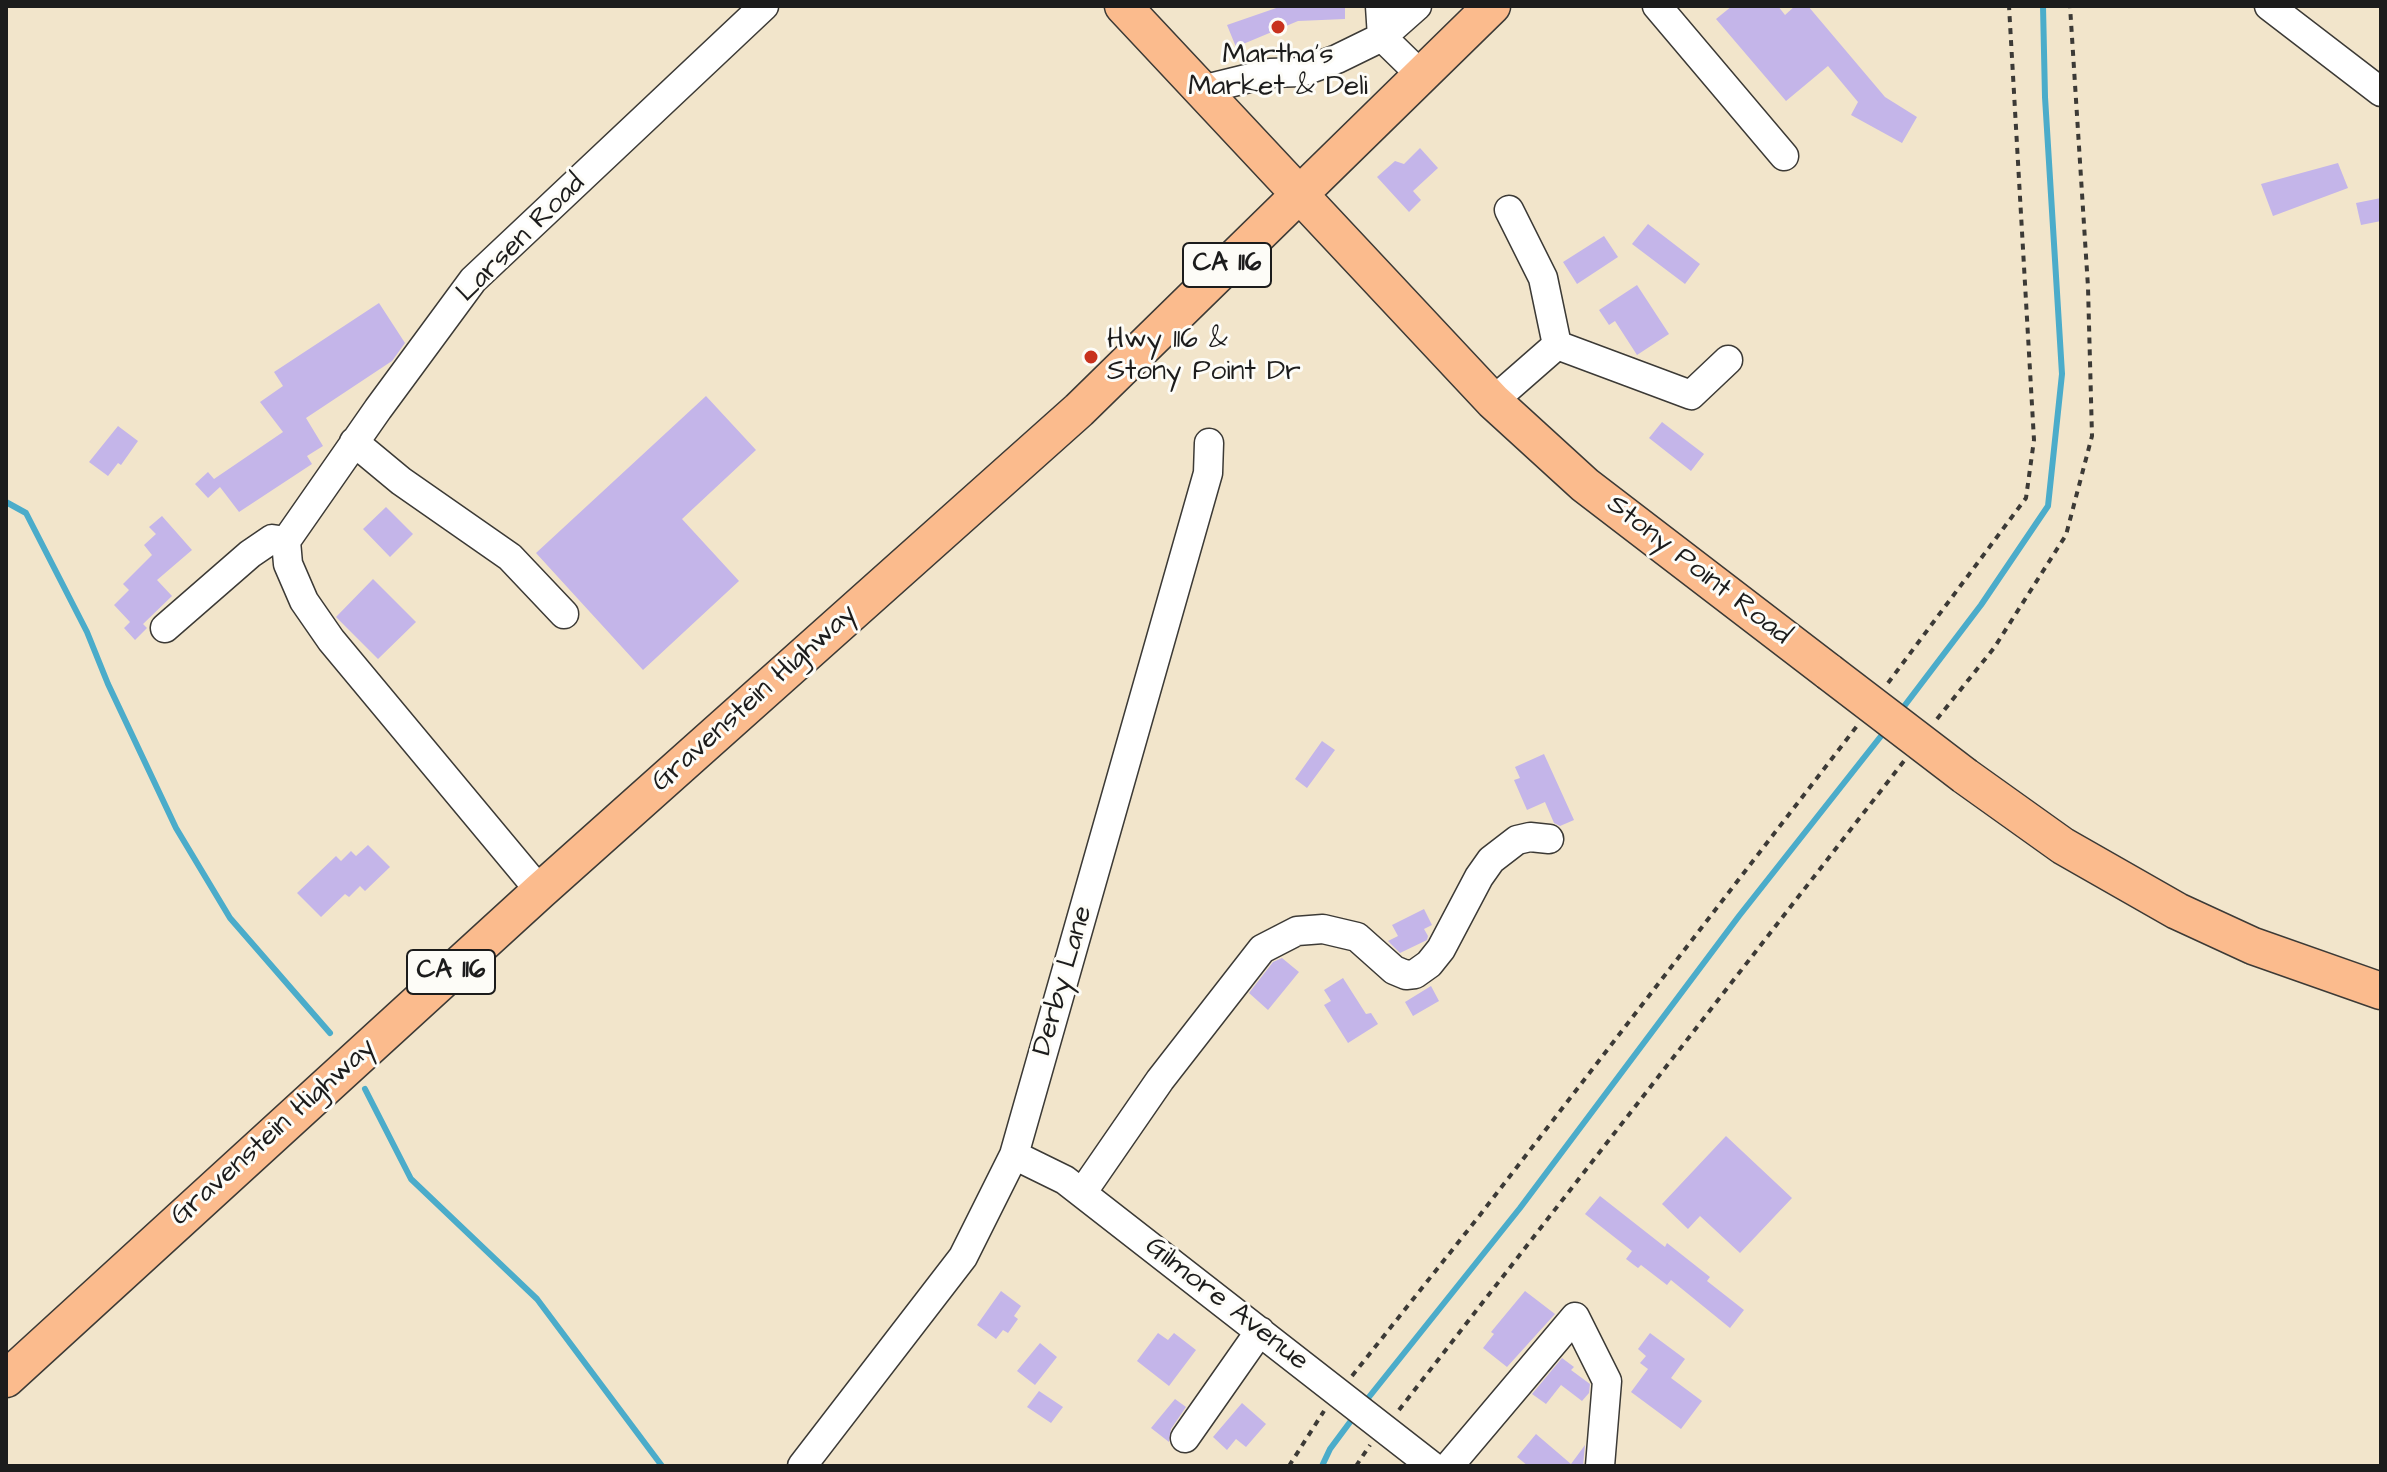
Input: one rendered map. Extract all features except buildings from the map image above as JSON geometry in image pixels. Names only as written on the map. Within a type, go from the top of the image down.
[{"type":"main road","name":"Stony Point Road","points":[[1123,6],[1493,401],[1585,485],[1965,776],[2063,846],[2177,911],[2253,946],[2381,991]]},
{"type":"main road","name":"Gravenstein Highway","points":[[6,1379],[540,891],[1079,410],[1421,75],[1483,8]]},
{"type":"street","name":"Larsen Road","points":[[286,541],[473,280],[764,6]]},
{"type":"street","points":[[1380,6],[1382,37],[1421,75]]},
{"type":"street","points":[[1201,90],[1256,75],[1302,72],[1337,59],[1382,37],[1417,6]]},
{"type":"street","points":[[1657,6],[1784,156]]},
{"type":"street","points":[[2269,6],[2381,92]]},
{"type":"street","points":[[1509,210],[1543,278],[1557,345]]},
{"type":"street","points":[[1493,401],[1557,345]]},
{"type":"street","points":[[1557,345],[1691,395],[1728,360]]},
{"type":"street","points":[[354,442],[401,481],[510,557],[564,614]]},
{"type":"street","name":"Derby Lane","points":[[802,1466],[963,1257],[1014,1155],[1208,473],[1209,443]]},
{"type":"street","points":[[165,628],[250,554],[272,539],[286,541],[288,564],[304,601],[331,640],[540,891]]},
{"type":"street","points":[[1082,1193],[1160,1080],[1262,949],[1297,931],[1323,929],[1357,937],[1394,970],[1406,975],[1415,974],[1429,964],[1441,949],[1479,877],[1502,849],[1530,837],[1549,839]]},
{"type":"street","name":"Gilmore Avenue","points":[[1014,1155],[1065,1180],[1432,1466]]},
{"type":"street","points":[[1449,1466],[1575,1317],[1607,1381],[1600,1466]]},
{"type":"street","points":[[1185,1438],[1260,1331]]},
{"type":"path","points":[[1883,690],[2026,498],[2034,440],[2009,6]]},
{"type":"path","points":[[1936,722],[1994,648],[2066,535],[2092,436],[2088,287],[2070,6]]},
{"type":"path","points":[[1289,1466],[1860,723]]},
{"type":"path","points":[[1377,1423],[1397,1412],[1906,758]]},
{"type":"waterway","points":[[1899,713],[1981,605],[2048,506],[2062,374],[2045,97],[2043,6]]},
{"type":"waterway","points":[[6,502],[26,513],[87,632],[176,828],[230,918],[330,1033]]},
{"type":"waterway","points":[[1365,1402],[1520,1208],[1739,916],[1885,731]]},
{"type":"waterway","points":[[365,1089],[411,1179],[537,1299],[662,1466]]},
{"type":"waterway","points":[[1322,1466],[1330,1449],[1356,1414]]},
{"type":"place","name":"Martha's Market & Deli","points":[[1278,27]]},
{"type":"place","name":"Hwy 116 & Stony Point Dr","points":[[1091,357]]}]
